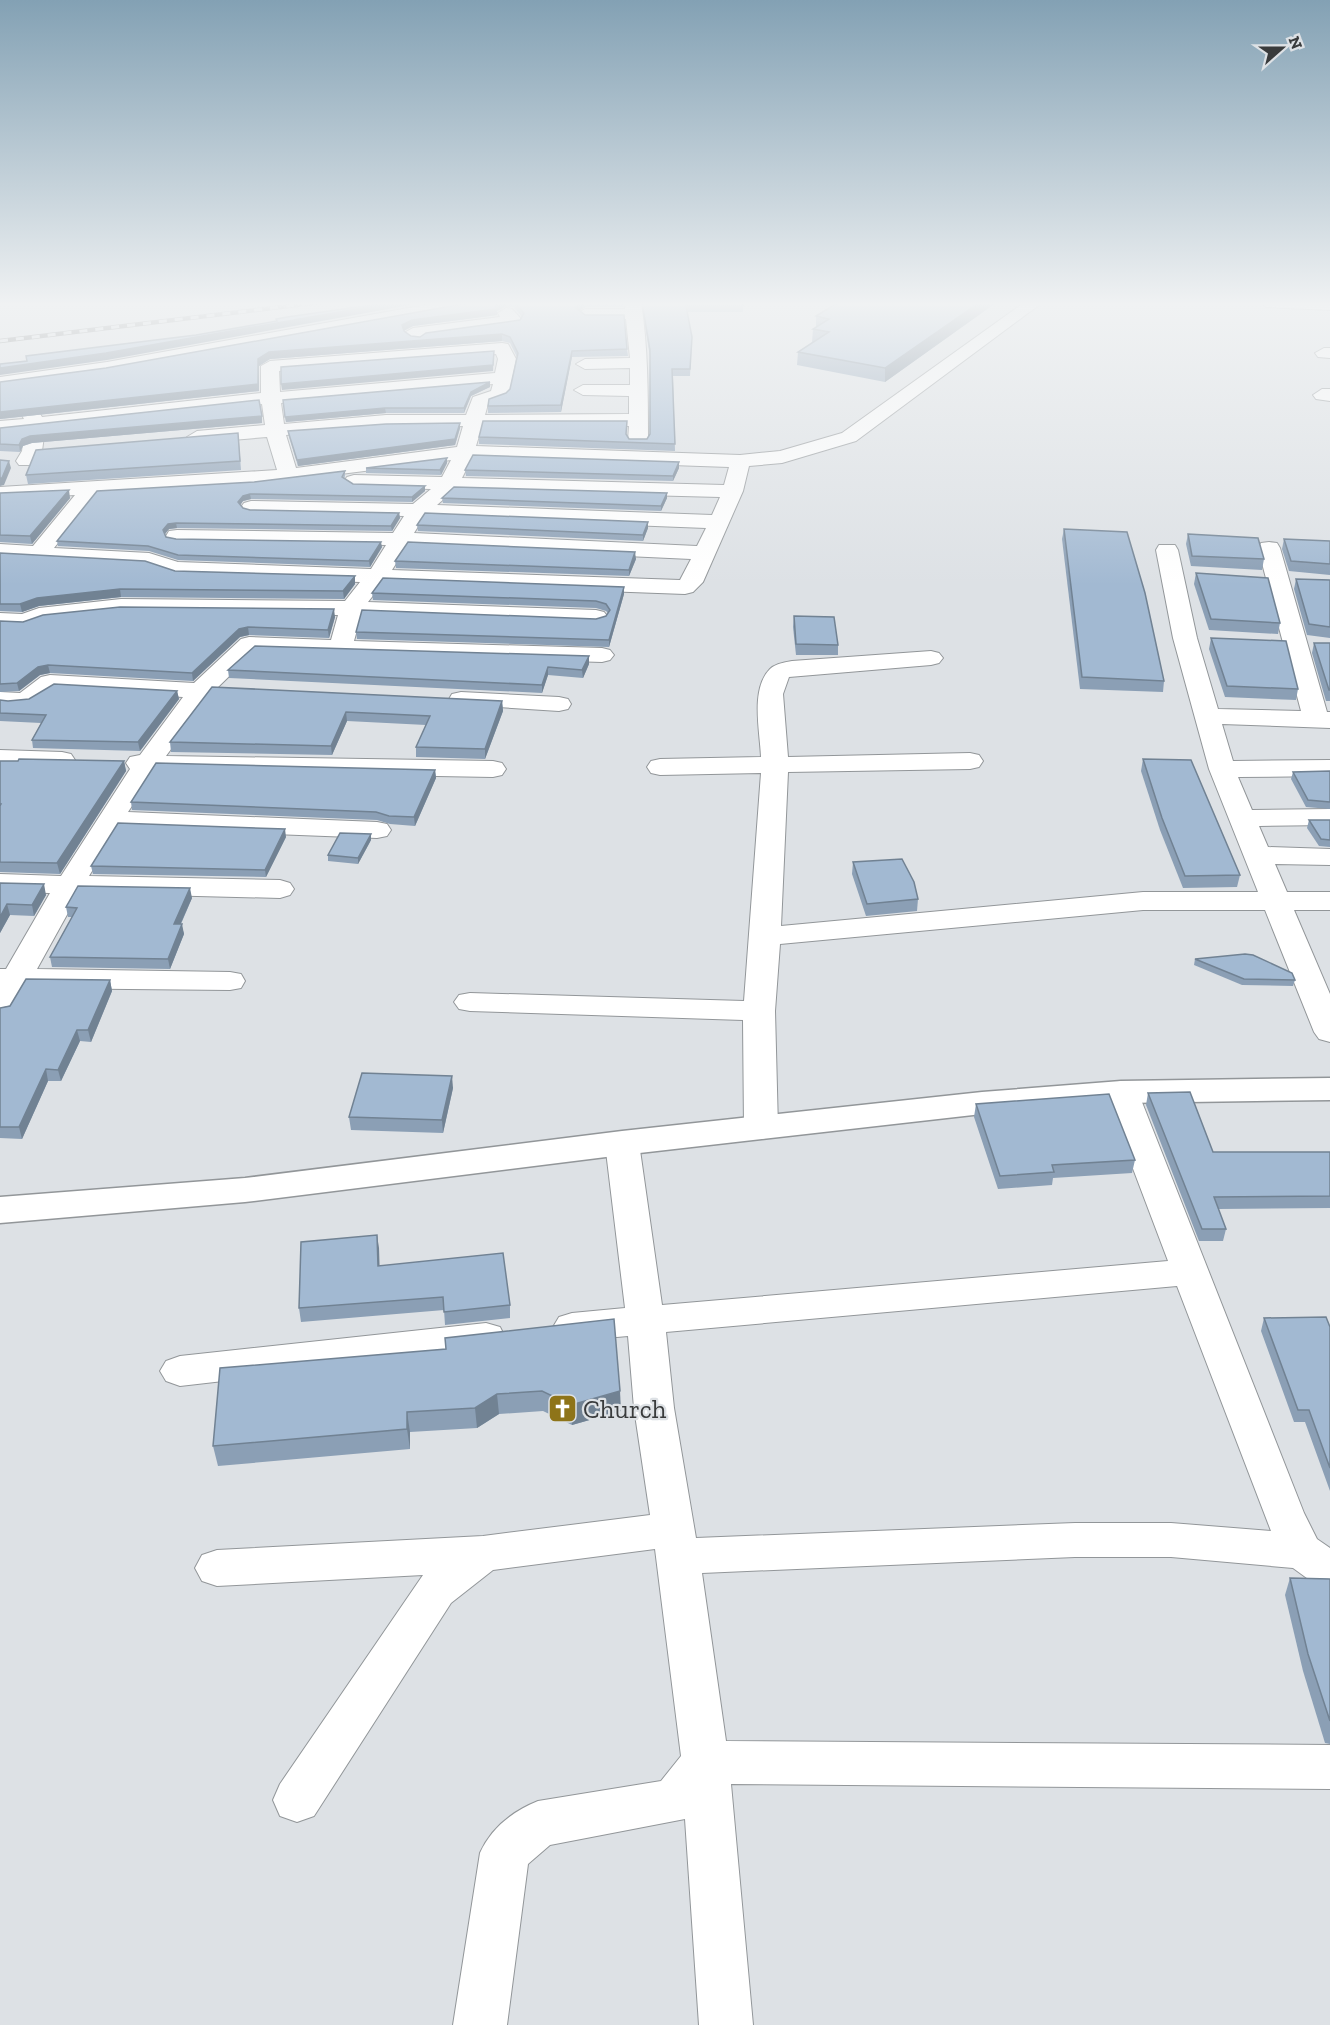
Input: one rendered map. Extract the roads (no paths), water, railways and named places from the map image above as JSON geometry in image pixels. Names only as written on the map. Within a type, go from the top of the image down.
[{"type":"street","points":[[33,396],[16,399],[36,423]]},
{"type":"street","points":[[0,428],[287,396]]},
{"type":"street","points":[[341,648],[351,608],[378,575],[398,539],[418,510],[449,484],[465,452],[480,401],[493,396]]},
{"type":"street","points":[[638,396],[639,458]]},
{"type":"street","points":[[254,479],[465,452],[740,461],[782,457],[849,437],[905,396]]},
{"type":"street","points":[[269,398],[278,431],[279,450],[288,473]]},
{"type":"street","points":[[184,438],[386,422],[637,420]]},
{"type":"street","points":[[36,423],[5,492],[254,479],[733,491]]},
{"type":"street","points":[[22,457],[55,449]]},
{"type":"street","points":[[0,551],[149,560],[176,569],[673,588],[692,582],[717,522],[733,491],[740,461]]},
{"type":"street","points":[[38,554],[93,486]]},
{"type":"street","points":[[251,507],[418,510],[717,522]]},
{"type":"street","points":[[177,536],[398,539],[704,553]]},
{"type":"street","points":[[1207,716],[1323,720],[1297,643],[1288,580],[1269,548]]},
{"type":"street","points":[[1167,550],[1183,574],[1196,638],[1207,716],[1222,769],[1277,902],[1317,967],[1328,1023]]},
{"type":"street","points":[[1254,578],[1288,580]]},
{"type":"street","points":[[0,620],[25,621],[39,615],[121,606],[351,608],[596,617]]},
{"type":"street","points":[[0,1009],[8,978],[149,764],[203,689],[249,644],[602,655]]},
{"type":"street","points":[[761,1128],[759,1011],[766,936],[775,766],[771,694],[775,679],[780,672],[792,668],[931,658]]},
{"type":"street","points":[[0,699],[25,701],[50,682],[203,689],[240,688]]},
{"type":"street","points":[[441,698],[559,704]]},
{"type":"street","points":[[0,758],[149,764],[493,769]]},
{"type":"street","points":[[660,767],[970,761]]},
{"type":"street","points":[[1222,769],[1330,768]]},
{"type":"street","points":[[1242,818],[1330,818]]},
{"type":"street","points":[[112,820],[377,830]]},
{"type":"street","points":[[1257,855],[1330,856]]},
{"type":"street","points":[[0,883],[70,882],[280,889]]},
{"type":"street","points":[[766,936],[1143,901],[1330,902]]},
{"type":"street","points":[[8,978],[230,981]]},
{"type":"street","points":[[470,1002],[759,1011]]},
{"type":"street","points":[[0,1210],[245,1190],[622,1143],[982,1102],[1121,1092],[1330,1089]]},
{"type":"street","points":[[1121,1092],[1279,1502],[1316,1561]]},
{"type":"street","points":[[622,1143],[629,1209],[646,1319],[654,1408],[676,1542],[705,1762],[726,2025]]},
{"type":"street","points":[[180,1371],[646,1319],[1189,1272]]},
{"type":"street","points":[[217,1568],[676,1542],[1171,1540],[1316,1561]]},
{"type":"street","points":[[297,1800],[436,1590],[483,1554]]},
{"type":"street","points":[[705,1762],[1330,1767]]},
{"type":"street","points":[[480,2025],[505,1853],[538,1824],[675,1801],[705,1762]]},
{"type":"place","name":"Church","points":[[562,1409]]}]
